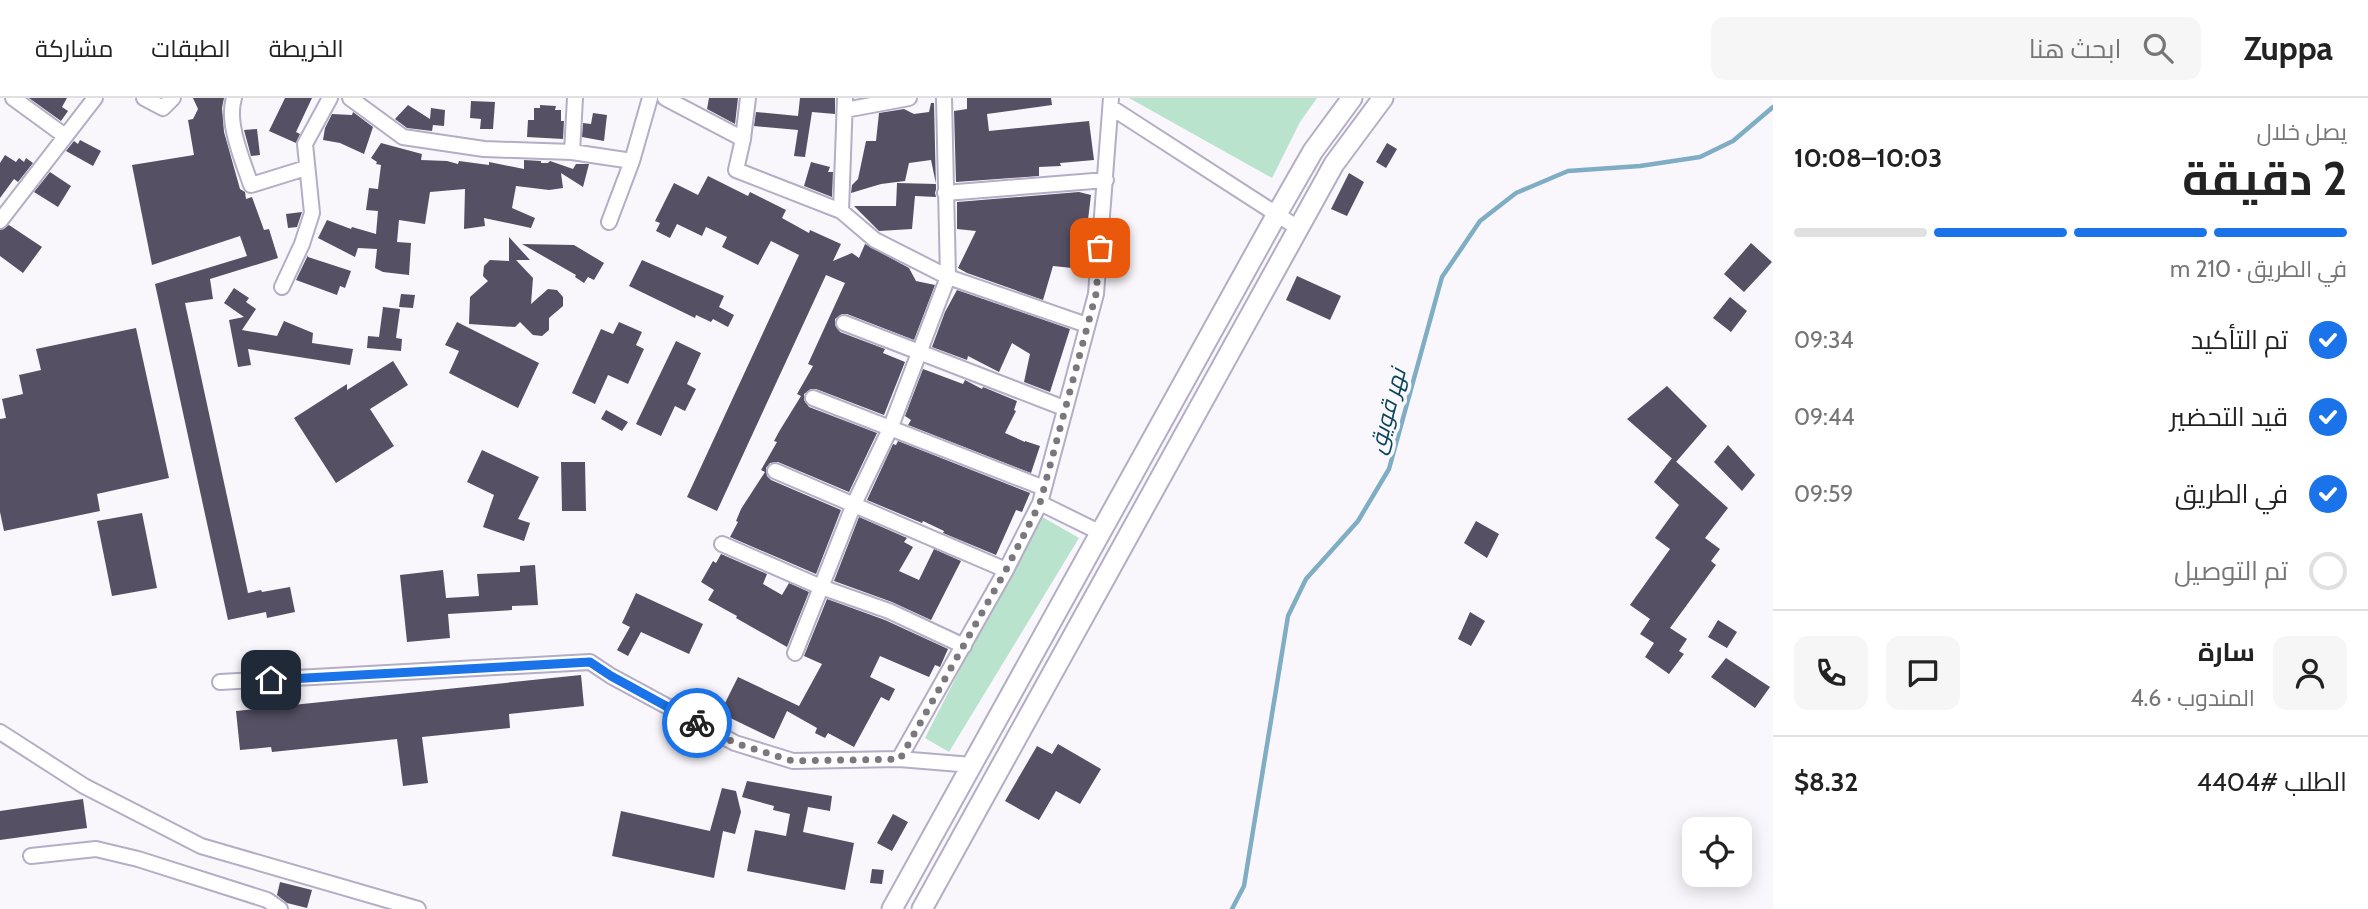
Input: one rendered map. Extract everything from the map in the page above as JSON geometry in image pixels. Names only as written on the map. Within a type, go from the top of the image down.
[{"type":"main road","points":[[892,909],[1277,214],[1313,151],[1352,98]]},
{"type":"main road","points":[[922,909],[1334,164],[1383,98]]},
{"type":"main road","points":[[1066,596],[1088,608]]},
{"type":"street","points":[[13,98],[65,136]]},
{"type":"street","points":[[0,221],[95,98]]},
{"type":"street","points":[[144,98],[163,108],[173,98]]},
{"type":"street","points":[[234,98],[231,108],[238,150],[251,185],[306,168]]},
{"type":"street","points":[[282,287],[302,244],[312,214],[305,144],[330,98]]},
{"type":"street","points":[[350,98],[403,137],[484,149],[572,152],[632,161]]},
{"type":"street","points":[[572,152],[575,98]]},
{"type":"street","points":[[609,222],[632,161],[650,98]]},
{"type":"street","points":[[665,98],[743,139]]},
{"type":"street","points":[[748,98],[736,170],[841,211],[875,240],[948,277],[1087,326]]},
{"type":"street","points":[[841,211],[845,104],[909,98]]},
{"type":"street","points":[[795,653],[854,504],[890,429],[948,277],[944,98]]},
{"type":"street","points":[[1111,103],[1298,228]]},
{"type":"street","points":[[900,759],[1006,570],[1040,503],[1096,294],[1111,103]]},
{"type":"street","points":[[945,193],[1106,180]]},
{"type":"street","points":[[844,323],[1064,408]]},
{"type":"street","points":[[813,398],[1044,488]]},
{"type":"street","points":[[775,471],[1006,570]]},
{"type":"street","points":[[1040,503],[1101,533]]},
{"type":"street","points":[[722,544],[821,587],[889,611],[964,646]]},
{"type":"street","points":[[220,682],[590,662],[735,743],[793,761],[900,759],[972,765]]},
{"type":"street","points":[[0,732],[84,786],[201,846],[418,909]]},
{"type":"street","points":[[32,856],[96,849],[138,859],[267,900],[280,909]]},
{"type":"green space","points":[[1129,98],[1317,98],[1300,122],[1272,178]]},
{"type":"green space","points":[[1039,515],[1079,538],[949,752],[925,738]]},
{"type":"building","points":[[29,98],[67,98],[62,107],[68,111],[61,121]]},
{"type":"building","points":[[193,98],[224,98],[224,132],[240,189],[245,192],[246,199],[252,197],[264,230],[269,229],[278,258],[210,279],[213,299],[185,303],[248,593],[290,587],[295,612],[267,618],[266,612],[228,620],[155,284],[247,256],[240,236],[152,265],[132,165],[194,155],[188,120],[193,119],[198,109]]},
{"type":"building","points":[[285,98],[312,98],[296,132],[300,134],[296,143],[269,131]]},
{"type":"building","points":[[709,98],[738,98],[735,124],[707,109]]},
{"type":"building","points":[[800,98],[835,98],[835,114],[812,112],[805,157],[794,156],[798,130],[754,126],[756,112],[798,116]]},
{"type":"building","points":[[967,98],[1051,98],[1052,105],[987,114],[989,131],[1089,121],[1094,160],[1039,167],[1039,176],[956,182],[954,111],[967,109]]},
{"type":"building","points":[[471,101],[495,102],[493,129],[480,129],[481,119],[470,118]]},
{"type":"building","points":[[931,103],[934,103],[936,183],[931,160],[909,163],[905,181],[881,184],[851,193],[852,185],[858,179],[866,141],[876,141],[879,113],[904,109],[914,114],[929,112]]},
{"type":"building","points":[[408,105],[430,119],[431,108],[445,110],[444,126],[433,125],[432,131],[407,128],[395,119]]},
{"type":"building","points":[[540,105],[556,106],[555,110],[561,110],[561,121],[564,121],[563,139],[527,137],[528,120],[534,120],[534,108],[540,108]]},
{"type":"building","points":[[353,112],[373,127],[364,154],[340,143],[323,140],[332,114],[352,115]]},
{"type":"building","points":[[593,113],[607,115],[604,141],[582,137],[583,123],[591,124]]},
{"type":"building","points":[[257,129],[260,155],[251,156],[244,130]]},
{"type":"building","points":[[80,140],[101,151],[93,166],[66,151],[74,141],[78,144]]},
{"type":"building","points":[[381,143],[422,154],[421,160],[458,164],[459,161],[489,165],[489,162],[524,169],[524,160],[541,163],[550,161],[573,169],[576,164],[589,164],[583,187],[561,173],[563,188],[549,190],[516,186],[512,208],[535,218],[531,228],[484,218],[485,226],[464,229],[465,189],[430,192],[425,224],[399,220],[397,242],[411,243],[409,275],[383,272],[375,268],[377,249],[358,248],[355,257],[318,238],[327,220],[376,234],[378,211],[366,210],[369,188],[378,189],[381,165],[371,158]]},
{"type":"building","points":[[1387,143],[1397,149],[1386,168],[1376,162]]},
{"type":"building","points":[[5,155],[16,162],[19,158],[24,162],[26,158],[33,163],[18,182],[14,179],[0,198],[0,163]]},
{"type":"building","points":[[811,162],[830,167],[828,172],[833,172],[832,197],[804,186]]},
{"type":"building","points":[[50,172],[71,186],[58,207],[34,192]]},
{"type":"building","points":[[1349,173],[1364,182],[1347,216],[1331,209]]},
{"type":"building","points":[[708,176],[748,196],[750,192],[786,210],[782,218],[809,233],[810,230],[841,244],[833,261],[852,253],[859,258],[865,244],[909,268],[916,281],[935,285],[914,340],[847,314],[835,319],[835,325],[840,332],[885,349],[883,353],[905,362],[884,415],[816,389],[804,394],[804,400],[809,407],[877,433],[849,492],[778,462],[770,463],[766,468],[767,476],[771,480],[841,510],[816,574],[730,537],[741,509],[765,472],[761,470],[777,442],[774,441],[801,396],[797,394],[813,366],[808,364],[845,283],[826,275],[717,511],[687,497],[799,255],[771,241],[758,265],[722,247],[727,237],[706,227],[702,236],[677,224],[670,238],[656,231],[660,223],[655,221],[674,183],[698,195]]},
{"type":"building","points":[[897,183],[936,184],[936,197],[915,196],[912,229],[879,231],[854,206],[896,206]]},
{"type":"building","points":[[1079,192],[1091,195],[1082,269],[1053,266],[1043,300],[958,268],[976,231],[957,229],[957,202]]},
{"type":"building","points":[[302,212],[297,227],[288,228],[286,214]]},
{"type":"building","points":[[9,225],[42,247],[23,273],[0,256],[0,230]]},
{"type":"building","points":[[509,237],[530,260],[516,260],[533,278],[531,304],[548,289],[557,290],[563,297],[563,306],[549,318],[549,330],[542,336],[533,335],[520,322],[515,327],[469,324],[470,297],[488,281],[483,276],[484,266],[490,260],[509,261]]},
{"type":"building","points":[[1751,243],[1772,262],[1744,292],[1724,274]]},
{"type":"building","points":[[522,244],[574,245],[604,263],[594,280],[588,277],[584,283],[575,277],[576,275]]},
{"type":"building","points":[[308,255],[351,271],[345,288],[340,286],[337,295],[296,280]]},
{"type":"building","points":[[642,260],[724,296],[719,307],[734,315],[728,327],[713,319],[711,322],[696,315],[695,318],[629,286]]},
{"type":"building","points":[[1297,276],[1341,296],[1330,320],[1286,300]]},
{"type":"building","points":[[234,288],[249,298],[246,302],[256,309],[242,330],[277,336],[284,321],[313,333],[312,343],[353,349],[350,365],[248,349],[251,365],[238,367],[229,320],[244,317],[224,303]]},
{"type":"building","points":[[957,290],[1070,329],[1050,392],[1024,382],[1030,354],[1012,343],[999,372],[968,356],[967,360],[932,347],[945,312]]},
{"type":"building","points":[[401,294],[415,295],[413,308],[399,307]]},
{"type":"building","points":[[1730,297],[1747,311],[1731,332],[1713,318]]},
{"type":"building","points":[[383,307],[400,309],[396,338],[402,339],[401,351],[367,348],[368,336],[379,337]]},
{"type":"building","points":[[457,322],[539,363],[518,408],[449,373],[459,351],[445,345]]},
{"type":"building","points":[[619,322],[642,332],[636,345],[644,349],[628,384],[608,375],[595,404],[572,393],[601,329],[613,334]]},
{"type":"building","points":[[136,328],[169,478],[97,494],[100,511],[4,531],[0,512],[0,419],[6,418],[2,399],[23,394],[19,375],[41,370],[36,349]]},
{"type":"building","points":[[676,341],[701,353],[687,384],[696,389],[685,411],[675,406],[661,436],[636,424]]},
{"type":"building","points":[[393,361],[408,385],[370,409],[394,446],[336,483],[294,418],[347,384],[347,390]]},
{"type":"building","points":[[923,369],[963,384],[965,380],[1017,401],[1016,411],[1005,433],[1040,446],[1031,473],[908,425],[911,420],[905,416]]},
{"type":"building","points":[[1667,386],[1707,426],[1676,462],[1627,419]]},
{"type":"building","points":[[606,410],[628,422],[622,431],[601,419]]},
{"type":"building","points":[[898,441],[1030,493],[1022,512],[1016,510],[996,555],[943,533],[944,531],[923,521],[922,523],[867,500],[893,444],[896,445]]},
{"type":"building","points":[[1728,445],[1755,475],[1742,491],[1714,462]]},
{"type":"building","points":[[482,450],[539,477],[518,519],[530,523],[524,541],[483,527],[494,495],[467,482]]},
{"type":"building","points":[[1672,458],[1728,508],[1705,538],[1720,549],[1711,561],[1716,565],[1670,628],[1687,639],[1679,651],[1684,654],[1669,674],[1645,657],[1654,643],[1640,634],[1650,619],[1630,605],[1670,549],[1655,538],[1679,505],[1654,482]]},
{"type":"building","points":[[561,462],[585,462],[586,511],[562,511]]},
{"type":"building","points":[[142,513],[157,588],[112,596],[97,521]]},
{"type":"building","points":[[859,517],[907,538],[904,542],[913,547],[899,571],[919,580],[934,549],[961,561],[931,620],[892,602],[834,581]]},
{"type":"building","points":[[1476,521],[1499,534],[1487,558],[1464,543]]},
{"type":"building","points":[[721,554],[767,574],[763,584],[782,595],[789,583],[809,592],[787,647],[708,600],[714,590],[701,582],[713,561],[716,563]]},
{"type":"building","points":[[535,565],[538,605],[512,606],[512,610],[448,614],[450,638],[407,642],[400,575],[443,570],[446,598],[479,596],[477,574],[520,572],[520,566]]},
{"type":"building","points":[[636,593],[703,624],[689,654],[641,632],[628,656],[617,650],[630,627],[622,623]]},
{"type":"building","points":[[827,599],[885,620],[948,649],[940,667],[935,665],[929,677],[880,656],[870,677],[895,689],[889,701],[881,697],[854,747],[828,733],[825,738],[815,733],[817,728],[787,711],[774,739],[720,713],[738,677],[799,706],[822,664],[804,656]]},
{"type":"building","points":[[1470,612],[1485,621],[1471,646],[1458,639]]},
{"type":"building","points":[[1718,620],[1737,632],[1727,648],[1708,637]]},
{"type":"building","points":[[1726,658],[1770,687],[1755,708],[1711,677]]},
{"type":"building","points":[[581,675],[584,706],[509,714],[510,728],[422,737],[428,783],[403,786],[397,739],[272,752],[271,747],[240,750],[236,711]]},
{"type":"building","points":[[1058,744],[1101,769],[1080,804],[1056,791],[1039,820],[1005,801],[1037,746],[1052,754]]},
{"type":"building","points":[[747,781],[832,796],[830,811],[808,807],[803,832],[854,843],[845,890],[747,871],[755,830],[786,836],[790,814],[773,810],[774,806],[742,797]]},
{"type":"building","points":[[722,788],[736,791],[741,812],[735,834],[723,831],[714,878],[612,856],[621,811],[710,831]]},
{"type":"building","points":[[83,799],[87,828],[0,840],[0,811]]},
{"type":"building","points":[[893,814],[908,822],[892,851],[877,843]]},
{"type":"building","points":[[872,869],[884,870],[882,884],[870,883]]},
{"type":"building","points":[[280,882],[312,890],[307,908],[287,903],[277,895]]},
{"type":"waterway","name":"نهر قويق","points":[[1232,909],[1244,886],[1288,616],[1306,579],[1358,521],[1389,469],[1442,277],[1480,221],[1516,193],[1568,171],[1640,166],[1700,157],[1733,141],[1773,107]]},
{"type":"way so far","points":[[697,723],[735,743],[793,761],[900,759],[1006,570],[1040,503],[1096,294],[1100,248]]},
{"type":"route","points":[[271,680],[590,662],[697,723]]}]
